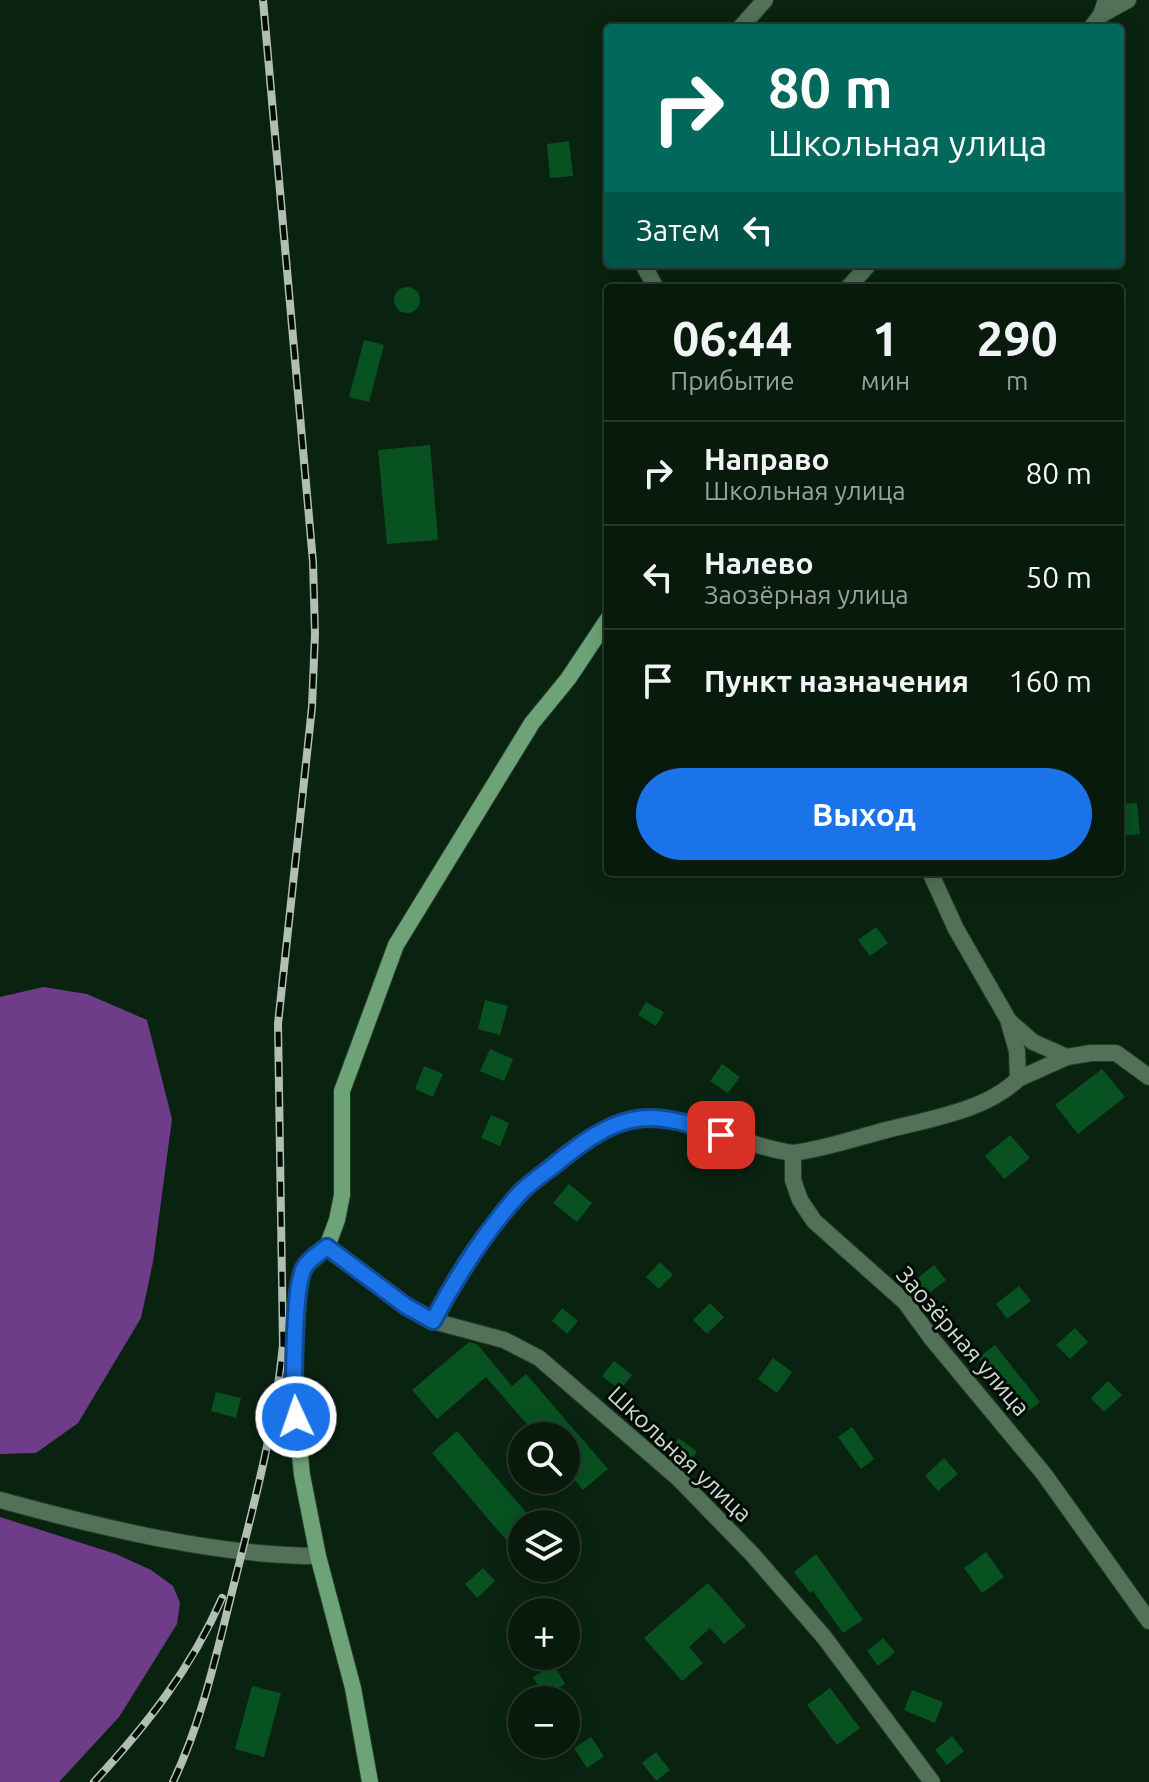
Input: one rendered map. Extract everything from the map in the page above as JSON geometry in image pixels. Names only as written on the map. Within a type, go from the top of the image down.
[{"type":"street","points":[[744,24],[765,0]]},
{"type":"street","points":[[1100,14],[1128,0]]},
{"type":"street","points":[[852,284],[866,268]]},
{"type":"street","points":[[370,1782],[353,1688],[318,1556],[302,1475],[293,1387],[299,1286],[303,1269],[327,1247],[337,1220],[342,1195],[342,1091],[396,945],[532,723],[568,679],[604,625]]},
{"type":"street","points":[[932,876],[956,929],[1009,1021],[1017,1051],[1018,1079]]},
{"type":"street","points":[[1009,1021],[1033,1042],[1067,1057]]},
{"type":"street","points":[[433,1321],[460,1271],[521,1192],[578,1146],[609,1128],[632,1120],[675,1120],[769,1150],[793,1153],[941,1116],[990,1099],[1018,1079],[1067,1057],[1116,1053],[1149,1077]]},
{"type":"street","name":"Заозёрная улица","points":[[793,1153],[793,1180],[800,1200],[814,1221],[905,1302],[1044,1474],[1149,1621]]},
{"type":"street","name":"Школьная улица","points":[[327,1247],[406,1306],[433,1321],[504,1340],[539,1358],[678,1478],[752,1554],[824,1637],[932,1782]]},
{"type":"street","points":[[0,1500],[144,1535],[277,1556],[318,1556]]},
{"type":"shaded area","points":[[43,987],[87,994],[147,1020],[172,1119],[153,1262],[141,1318],[78,1423],[36,1453],[0,1454],[0,997]]},
{"type":"shaded area","points":[[0,1517],[116,1554],[151,1570],[173,1586],[180,1603],[177,1624],[119,1717],[59,1782],[0,1782]]},
{"type":"building","points":[[569,141],[573,176],[550,178],[547,144]]},
{"type":"building","points":[[407,287],[416,291],[420,300],[416,309],[407,313],[398,309],[394,300],[398,291]]},
{"type":"building","points":[[364,340],[384,345],[369,402],[349,397]]},
{"type":"building","points":[[430,445],[438,540],[387,544],[378,450]]},
{"type":"building","points":[[1137,803],[1140,834],[1124,836],[1124,804]]},
{"type":"building","points":[[876,927],[888,943],[870,956],[858,940]]},
{"type":"building","points":[[485,1000],[508,1006],[500,1035],[478,1029]]},
{"type":"building","points":[[646,1002],[664,1012],[656,1026],[638,1015]]},
{"type":"building","points":[[490,1049],[513,1059],[504,1081],[480,1071]]},
{"type":"building","points":[[722,1064],[740,1077],[728,1093],[710,1081]]},
{"type":"building","points":[[424,1066],[443,1074],[433,1097],[415,1089]]},
{"type":"building","points":[[1102,1069],[1125,1097],[1078,1134],[1055,1105]]},
{"type":"building","points":[[491,1115],[509,1123],[500,1146],[481,1138]]},
{"type":"building","points":[[1010,1135],[1030,1158],[1004,1179],[985,1156]]},
{"type":"building","points":[[569,1184],[592,1203],[577,1222],[553,1203]]},
{"type":"building","points":[[660,1262],[673,1275],[659,1289],[646,1277]]},
{"type":"building","points":[[934,1265],[946,1280],[927,1295],[915,1280]]},
{"type":"building","points":[[1019,1286],[1031,1301],[1007,1319],[996,1304]]},
{"type":"building","points":[[710,1303],[724,1317],[707,1334],[693,1320]]},
{"type":"building","points":[[562,1308],[578,1321],[567,1334],[552,1321]]},
{"type":"building","points":[[1075,1328],[1088,1342],[1070,1359],[1056,1345]]},
{"type":"building","points":[[469,1342],[477,1344],[512,1386],[526,1374],[567,1422],[525,1422],[486,1377],[437,1419],[412,1390]]},
{"type":"building","points":[[995,1345],[1040,1402],[1023,1415],[978,1358]]},
{"type":"building","points":[[773,1358],[792,1372],[777,1393],[758,1379]]},
{"type":"building","points":[[614,1361],[632,1375],[620,1390],[602,1376]]},
{"type":"building","points":[[1108,1381],[1122,1395],[1104,1412],[1091,1398]]},
{"type":"building","points":[[216,1392],[241,1398],[236,1418],[211,1411]]},
{"type":"building","points":[[852,1427],[874,1459],[861,1469],[838,1437]]},
{"type":"building","points":[[457,1431],[524,1510],[508,1510],[508,1542],[432,1453]]},
{"type":"building","points":[[580,1437],[608,1469],[583,1490],[580,1486]]},
{"type":"building","points":[[679,1438],[697,1452],[685,1467],[667,1453]]},
{"type":"building","points":[[944,1458],[958,1474],[938,1491],[925,1476]]},
{"type":"building","points":[[986,1552],[1004,1577],[982,1593],[964,1568]]},
{"type":"building","points":[[816,1554],[863,1620],[843,1633],[813,1591],[810,1593],[794,1572]]},
{"type":"building","points":[[483,1568],[495,1581],[477,1598],[465,1584]]},
{"type":"building","points":[[708,1583],[746,1626],[724,1644],[710,1628],[689,1647],[703,1663],[682,1681],[644,1638]]},
{"type":"building","points":[[883,1638],[895,1652],[878,1666],[867,1651]]},
{"type":"building","points":[[545,1670],[557,1670],[565,1684],[538,1686],[533,1677]]},
{"type":"building","points":[[252,1686],[281,1693],[264,1757],[235,1749]]},
{"type":"building","points":[[830,1688],[860,1728],[837,1745],[807,1705]]},
{"type":"building","points":[[912,1690],[943,1702],[935,1723],[904,1710]]},
{"type":"building","points":[[952,1736],[964,1751],[947,1765],[935,1750]]},
{"type":"building","points":[[591,1737],[604,1756],[587,1768],[580,1757],[580,1744]]},
{"type":"building","points":[[656,1752],[670,1770],[656,1781],[642,1763]]},
{"type":"railway","points":[[173,1782],[201,1709],[222,1634],[263,1465],[283,1345],[278,1024],[312,707],[315,634],[313,562],[263,0]]},
{"type":"railway","points":[[94,1782],[166,1696],[196,1649],[222,1598]]},
{"type":"route","points":[[296,1417],[293,1387],[299,1286],[303,1269],[327,1247],[406,1306],[433,1321],[460,1271],[521,1192],[578,1146],[609,1128],[632,1120],[653,1118],[675,1120],[721,1135]]}]
